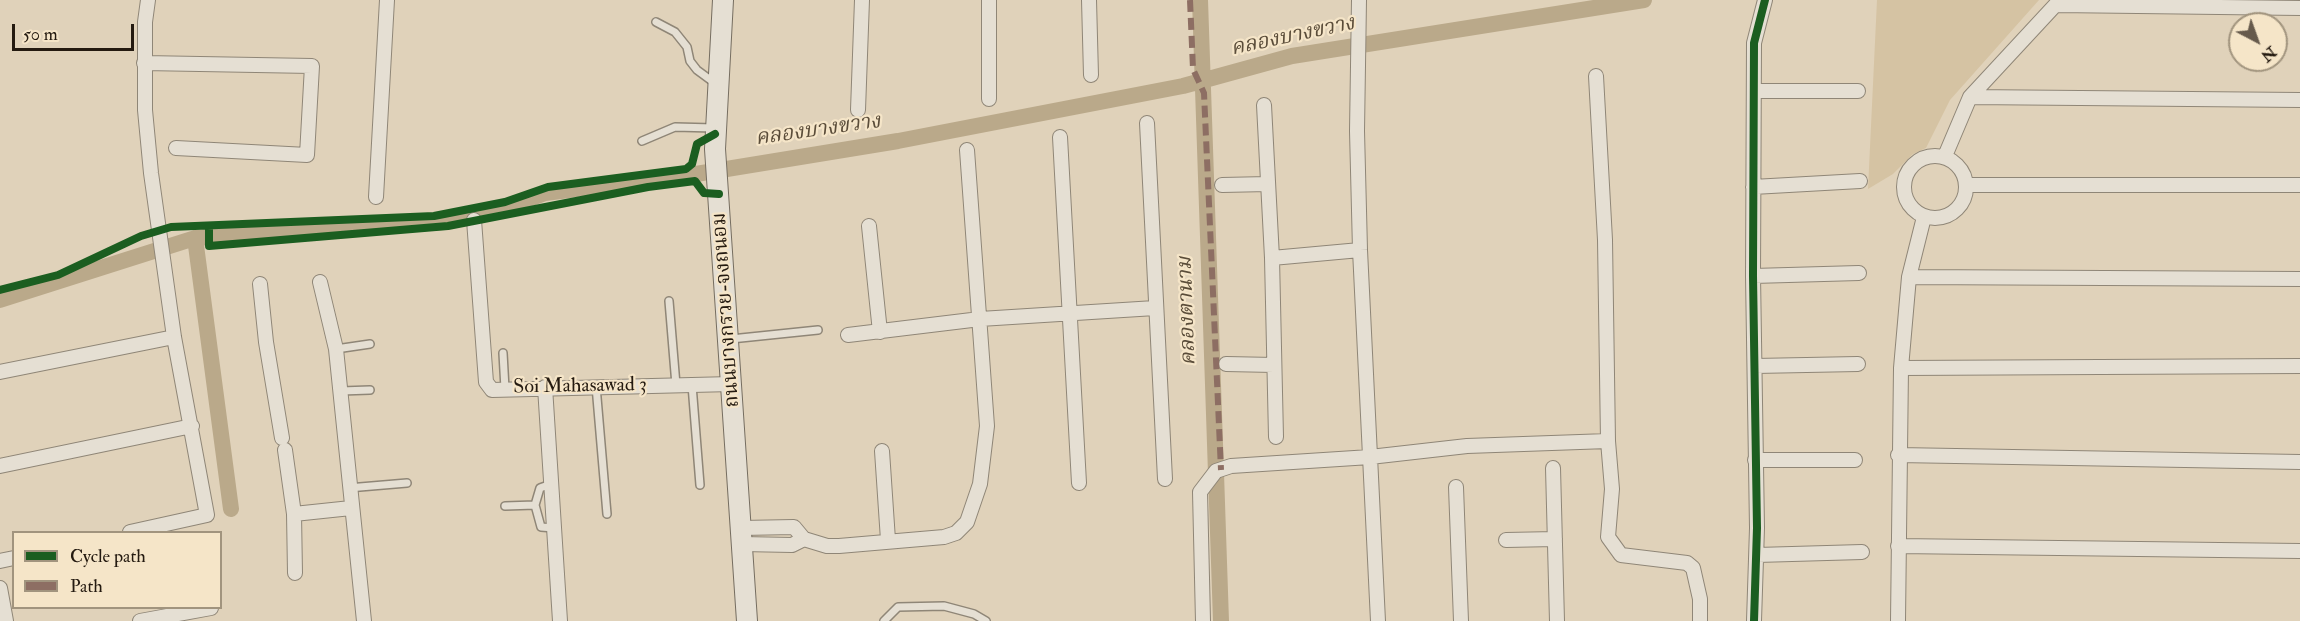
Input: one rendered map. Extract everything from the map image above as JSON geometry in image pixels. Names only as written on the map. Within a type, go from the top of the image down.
[{"type":"street","points":[[135,531],[207,515],[174,337],[151,172],[145,110],[144,63],[148,0]]},
{"type":"street","points":[[376,197],[387,0]]},
{"type":"street","name":"ถนนบางกรวย-จงถนอม","points":[[723,0],[715,135],[747,621]]},
{"type":"street","points":[[858,110],[862,0]]},
{"type":"street","points":[[988,99],[989,0]]},
{"type":"street","points":[[1089,0],[1091,75]]},
{"type":"street","points":[[1359,0],[1360,250],[1378,621]]},
{"type":"street","points":[[1754,621],[1756,555],[1753,276],[1754,43],[1765,0]]},
{"type":"street","points":[[1945,156],[1970,97],[2058,3],[2270,4],[2300,9]]},
{"type":"street","points":[[144,63],[312,66],[307,155],[176,148]]},
{"type":"street","points":[[1596,76],[1603,184],[1608,441],[1612,489],[1608,537],[1621,555],[1686,563],[1696,574],[1700,621]]},
{"type":"street","points":[[1754,91],[1858,91]]},
{"type":"street","points":[[1970,97],[2300,100]]},
{"type":"street","points":[[1264,105],[1272,258],[1275,437]]},
{"type":"street","points":[[1147,123],[1165,479]]},
{"type":"street","points":[[1060,137],[1079,483]]},
{"type":"street","points":[[742,536],[794,527],[804,539],[827,546],[944,537],[956,533],[967,522],[980,484],[987,426],[967,150]]},
{"type":"street","points":[[1931,155],[1945,156],[1962,171],[1966,185],[1962,201],[1955,210],[1935,218],[1924,217],[1910,206],[1906,197],[1908,172],[1931,155]]},
{"type":"street","points":[[1753,187],[1860,182]]},
{"type":"street","points":[[1222,184],[1268,184]]},
{"type":"street","points":[[1966,185],[2300,185]]},
{"type":"street","points":[[1898,621],[1898,455],[1901,368],[1909,277],[1924,217]]},
{"type":"street","name":"Soi Mahasawad 3","points":[[474,220],[486,382],[492,390],[732,384]]},
{"type":"street","points":[[869,226],[880,332]]},
{"type":"street","points":[[1272,258],[1360,250]]},
{"type":"street","points":[[1753,276],[1859,273]]},
{"type":"street","points":[[1909,277],[2300,279]]},
{"type":"street","points":[[320,282],[336,349],[348,488],[364,621]]},
{"type":"street","points":[[260,284],[266,342],[294,514],[296,573]]},
{"type":"street","points":[[848,335],[980,319],[1155,308]]},
{"type":"street","points":[[0,372],[174,337]]},
{"type":"street","points":[[1226,364],[1274,365]]},
{"type":"street","points":[[1755,366],[1858,364]]},
{"type":"street","points":[[1901,368],[2300,366]]},
{"type":"street","points":[[545,387],[560,621]]},
{"type":"street","points":[[0,466],[192,426]]},
{"type":"street","points":[[1203,621],[1200,492],[1216,471],[1231,466],[1370,457],[1467,446],[1608,441]]},
{"type":"street","points":[[882,451],[888,540]]},
{"type":"street","points":[[1898,455],[2300,462]]},
{"type":"street","points":[[1755,460],[1854,460]]},
{"type":"street","points":[[1553,468],[1557,621]]},
{"type":"street","points":[[1456,487],[1461,621]]},
{"type":"street","points":[[294,514],[351,508]]},
{"type":"street","points":[[1506,540],[1555,539]]},
{"type":"street","points":[[1898,546],[2300,551]]},
{"type":"street","points":[[1756,555],[1862,552]]},
{"type":"street","points":[[0,588],[6,621]]},
{"type":"street","points":[[140,621],[206,609]]},
{"type":"lane","points":[[656,22],[675,32],[687,47],[690,61],[697,70],[717,85]]},
{"type":"lane","points":[[642,141],[675,128],[715,135]]},
{"type":"lane","points":[[669,301],[676,385]]},
{"type":"lane","points":[[728,339],[818,330]]},
{"type":"lane","points":[[336,349],[369,344]]},
{"type":"lane","points":[[503,353],[505,389]]},
{"type":"lane","points":[[692,385],[700,485]]},
{"type":"lane","points":[[596,386],[607,514]]},
{"type":"lane","points":[[341,391],[370,390]]},
{"type":"lane","points":[[348,488],[407,483]]},
{"type":"lane","points":[[551,484],[540,488],[535,505],[541,527],[554,528]]},
{"type":"lane","points":[[505,506],[535,505]]},
{"type":"lane","points":[[884,621],[898,607],[944,606],[974,614],[986,621]]},
{"type":"shaded area","points":[[1877,0],[2039,0],[1950,100],[1926,148],[1913,154],[1893,174],[1868,189]]},
{"type":"waterway","name":"คลองตานาม","points":[[1200,0],[1221,621]]},
{"type":"waterway","name":"คลองบางขวาง","points":[[0,300],[195,238],[444,222],[502,209],[545,193],[696,174],[898,141],[1183,86],[1292,56],[1644,0]]},
{"type":"waterway","points":[[195,238],[231,509]]},
{"type":"marked path","points":[[1190,0],[1193,69],[1204,93],[1221,470]]},
{"type":"cycle path","points":[[1754,621],[1757,528],[1753,276],[1754,43],[1765,0]]},
{"type":"cycle path","points":[[0,290],[58,275],[141,236],[171,227],[434,216],[505,202],[548,187],[686,169],[692,164],[697,144],[715,134]]},
{"type":"cycle path","points":[[209,227],[209,246],[448,226],[648,187],[695,181],[704,193],[719,194]]}]
